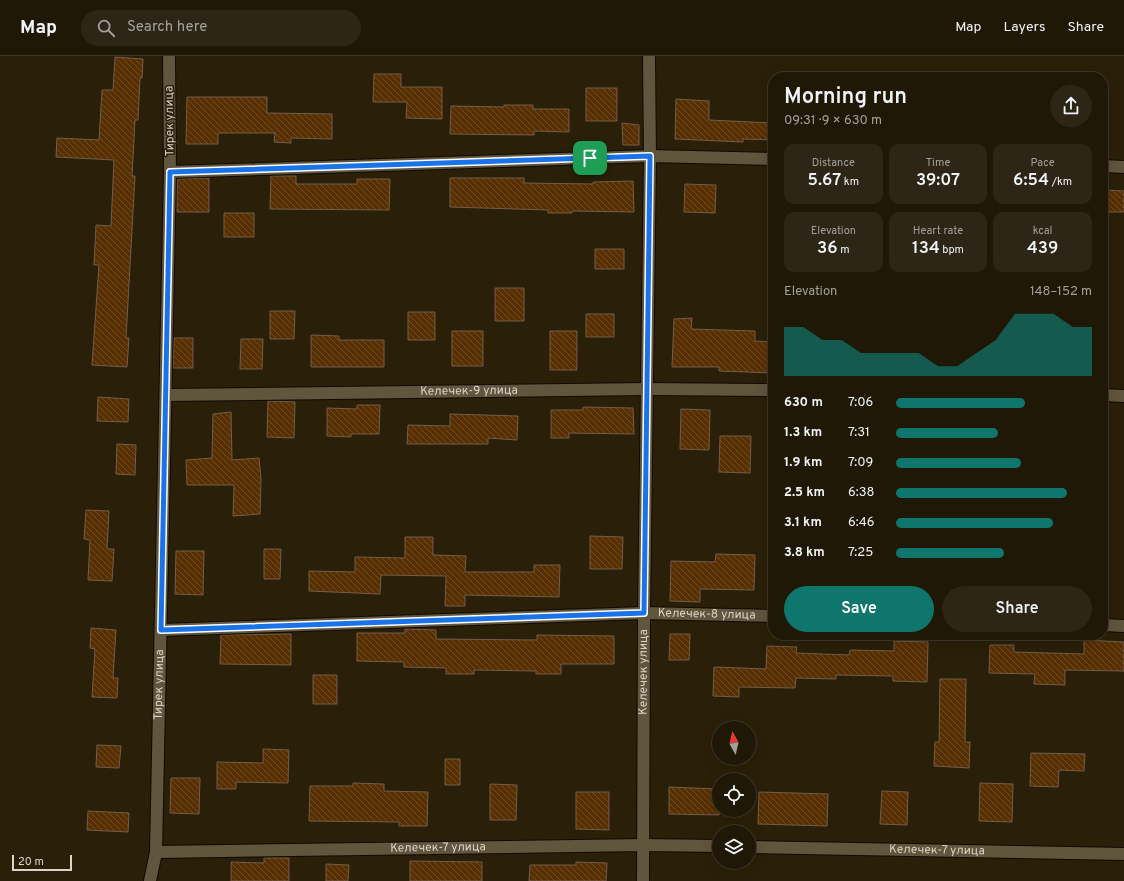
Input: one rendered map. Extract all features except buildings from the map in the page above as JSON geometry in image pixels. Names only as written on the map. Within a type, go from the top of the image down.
[{"type":"street","name":"Тирек улица","points":[[150,881],[156,852],[170,172],[169,56]]},
{"type":"street","name":"Келечек улица","points":[[643,881],[644,613],[650,156],[649,56]]},
{"type":"street","points":[[170,172],[650,156],[768,159]]},
{"type":"street","points":[[1108,166],[1124,167]]},
{"type":"street","name":"Келечек-9 улица","points":[[166,395],[647,389],[768,390]]},
{"type":"street","points":[[1108,395],[1124,396]]},
{"type":"street","name":"Келечек-8 улица","points":[[161,630],[644,613],[768,616]]},
{"type":"street","points":[[1108,625],[1124,626]]},
{"type":"street","name":"Келечек-7 улица","points":[[156,852],[644,845],[712,846]]},
{"type":"street","name":"Келечек-7 улица","points":[[756,847],[1124,854]]},
{"type":"route","points":[[650,156],[644,613],[161,630],[170,172],[590,158],[650,156]]}]
